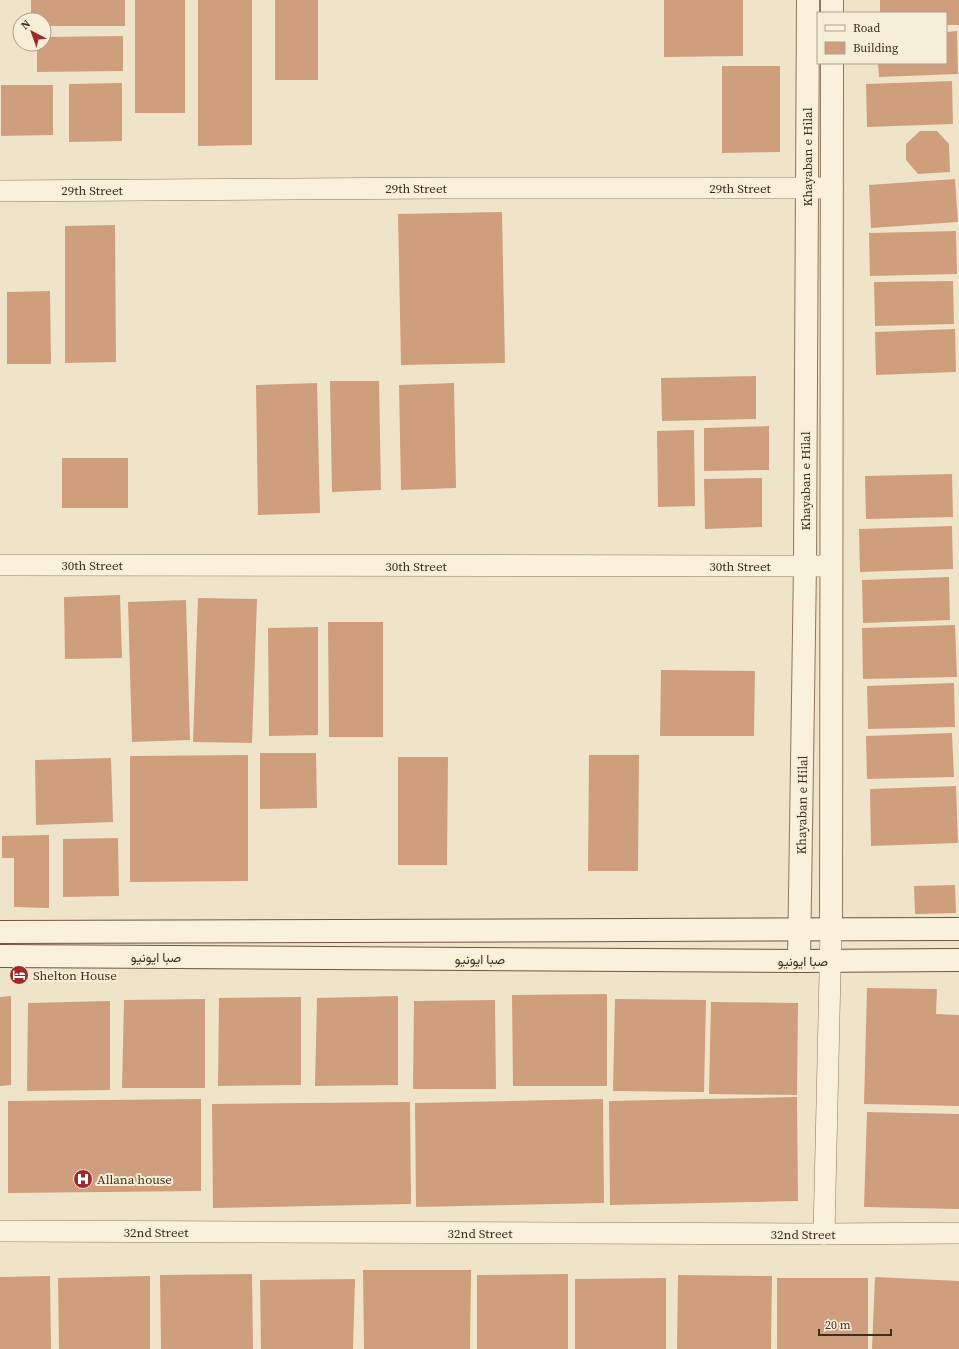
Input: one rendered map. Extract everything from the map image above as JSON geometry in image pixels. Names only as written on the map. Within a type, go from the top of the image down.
[{"type":"main road","name":"Khayaban e Hilal","points":[[799,961],[805,566],[808,0]]},
{"type":"main road","points":[[832,0],[832,12]]},
{"type":"main road","name":"Khayaban e Hilal","points":[[831,930],[832,64]]},
{"type":"main road","name":"صبا ایونیو","points":[[0,932],[959,929]]},
{"type":"main road","name":"صبا ایونیو","points":[[0,956],[830,962],[959,960]]},
{"type":"street","name":"29th Street","points":[[0,191],[436,188],[832,188]]},
{"type":"street","name":"30th Street","points":[[0,565],[832,566]]},
{"type":"street","name":"Khayaban e Hilal","points":[[824,1234],[831,930]]},
{"type":"street","name":"32nd Street","points":[[0,1231],[824,1234],[959,1233]]},
{"type":"building","points":[[31,0],[125,0],[125,26],[52,26],[52,12],[31,12]]},
{"type":"building","points":[[135,0],[185,0],[185,113],[135,113]]},
{"type":"building","points":[[198,0],[252,0],[252,145],[198,146]]},
{"type":"building","points":[[275,0],[318,0],[318,80],[275,80]]},
{"type":"building","points":[[664,0],[743,0],[743,56],[664,57]]},
{"type":"building","points":[[880,0],[959,0],[959,25],[947,25],[947,12],[880,12]]},
{"type":"building","points":[[957,31],[958,74],[879,77],[878,64],[947,64],[947,32]]},
{"type":"building","points":[[123,36],[123,71],[37,72],[37,52],[52,52],[52,37]]},
{"type":"building","points":[[722,66],[780,66],[780,152],[722,153]]},
{"type":"building","points":[[952,81],[953,124],[867,127],[866,84]]},
{"type":"building","points":[[122,83],[122,141],[69,142],[69,84]]},
{"type":"building","points":[[1,85],[53,85],[53,135],[1,136]]},
{"type":"building","points":[[920,131],[937,131],[949,144],[950,172],[918,174],[906,160],[906,144]]},
{"type":"building","points":[[955,179],[958,222],[871,228],[869,185]]},
{"type":"building","points":[[502,212],[505,363],[401,365],[398,214]]},
{"type":"building","points":[[115,225],[116,362],[65,363],[65,226]]},
{"type":"building","points":[[956,231],[957,274],[870,276],[869,233]]},
{"type":"building","points":[[953,281],[954,324],[875,326],[874,282]]},
{"type":"building","points":[[50,291],[51,364],[7,364],[7,292]]},
{"type":"building","points":[[955,329],[956,372],[876,375],[875,332]]},
{"type":"building","points":[[756,376],[756,419],[662,421],[661,378]]},
{"type":"building","points":[[330,381],[379,381],[381,490],[332,492]]},
{"type":"building","points":[[317,383],[320,513],[258,515],[256,385]]},
{"type":"building","points":[[454,383],[456,488],[401,490],[399,385]]},
{"type":"building","points":[[769,426],[769,470],[704,471],[704,428]]},
{"type":"building","points":[[694,430],[695,506],[658,507],[657,431]]},
{"type":"building","points":[[62,458],[128,458],[128,508],[62,508]]},
{"type":"building","points":[[952,474],[953,517],[866,519],[865,476]]},
{"type":"building","points":[[762,478],[762,527],[705,529],[704,479]]},
{"type":"building","points":[[952,526],[953,569],[860,572],[859,529]]},
{"type":"building","points":[[949,577],[950,620],[863,623],[862,580]]},
{"type":"building","points":[[120,595],[122,658],[65,659],[64,597]]},
{"type":"building","points":[[198,598],[257,599],[252,743],[193,742]]},
{"type":"building","points":[[186,600],[190,740],[132,742],[128,602]]},
{"type":"building","points":[[328,622],[383,622],[383,737],[329,737]]},
{"type":"building","points":[[955,625],[957,677],[863,679],[862,628]]},
{"type":"building","points":[[318,627],[318,735],[269,736],[268,628]]},
{"type":"building","points":[[661,670],[755,671],[754,736],[660,736]]},
{"type":"building","points":[[954,683],[955,727],[868,729],[867,686]]},
{"type":"building","points":[[952,733],[954,777],[867,779],[866,736]]},
{"type":"building","points":[[260,753],[316,753],[317,808],[260,809]]},
{"type":"building","points":[[248,755],[248,881],[130,882],[130,756]]},
{"type":"building","points":[[589,755],[639,755],[638,871],[588,871]]},
{"type":"building","points":[[398,757],[448,757],[447,865],[398,865]]},
{"type":"building","points":[[111,758],[113,822],[36,825],[35,760]]},
{"type":"building","points":[[956,786],[958,843],[871,846],[870,789]]},
{"type":"building","points":[[49,835],[49,908],[14,907],[14,858],[2,858],[2,836]]},
{"type":"building","points":[[118,838],[119,896],[63,897],[63,839]]},
{"type":"building","points":[[955,885],[956,913],[915,914],[914,886]]},
{"type":"building","points":[[867,988],[937,989],[936,1014],[959,1015],[959,1106],[864,1104]]},
{"type":"building","points":[[607,994],[607,1086],[513,1086],[512,995]]},
{"type":"building","points":[[11,996],[11,1085],[0,1086],[0,997]]},
{"type":"building","points":[[398,996],[398,1085],[315,1086],[317,998]]},
{"type":"building","points":[[301,997],[301,1085],[218,1086],[219,998]]},
{"type":"building","points":[[205,999],[205,1088],[122,1088],[124,1000]]},
{"type":"building","points":[[615,999],[706,1000],[704,1092],[613,1091]]},
{"type":"building","points":[[495,1000],[496,1089],[413,1089],[414,1001]]},
{"type":"building","points":[[110,1001],[110,1090],[27,1091],[28,1003]]},
{"type":"building","points":[[711,1002],[798,1003],[797,1095],[709,1094]]},
{"type":"building","points":[[797,1097],[798,1201],[610,1205],[609,1101]]},
{"type":"building","points":[[201,1099],[201,1191],[8,1193],[8,1101]]},
{"type":"building","points":[[603,1099],[604,1203],[416,1207],[415,1103]]},
{"type":"building","points":[[410,1102],[411,1204],[213,1208],[212,1104]]},
{"type":"building","points":[[867,1112],[959,1114],[959,1209],[864,1207]]},
{"type":"building","points":[[363,1270],[471,1270],[470,1349],[364,1349]]},
{"type":"building","points":[[252,1274],[253,1349],[161,1349],[160,1275]]},
{"type":"building","points":[[568,1274],[568,1349],[477,1349],[477,1275]]},
{"type":"building","points":[[678,1275],[772,1276],[771,1349],[677,1349]]},
{"type":"building","points":[[50,1276],[51,1349],[0,1349],[0,1277]]},
{"type":"building","points":[[150,1276],[150,1349],[59,1349],[58,1278]]},
{"type":"building","points":[[875,1277],[959,1281],[959,1349],[872,1349]]},
{"type":"building","points":[[666,1278],[666,1349],[575,1349],[575,1279]]},
{"type":"building","points":[[777,1278],[868,1278],[868,1349],[777,1349]]},
{"type":"building","points":[[355,1279],[353,1349],[261,1349],[260,1280]]},
{"type":"place","name":"Shelton House","points":[[19,975]]},
{"type":"place","name":"Allana house","points":[[83,1179]]}]
